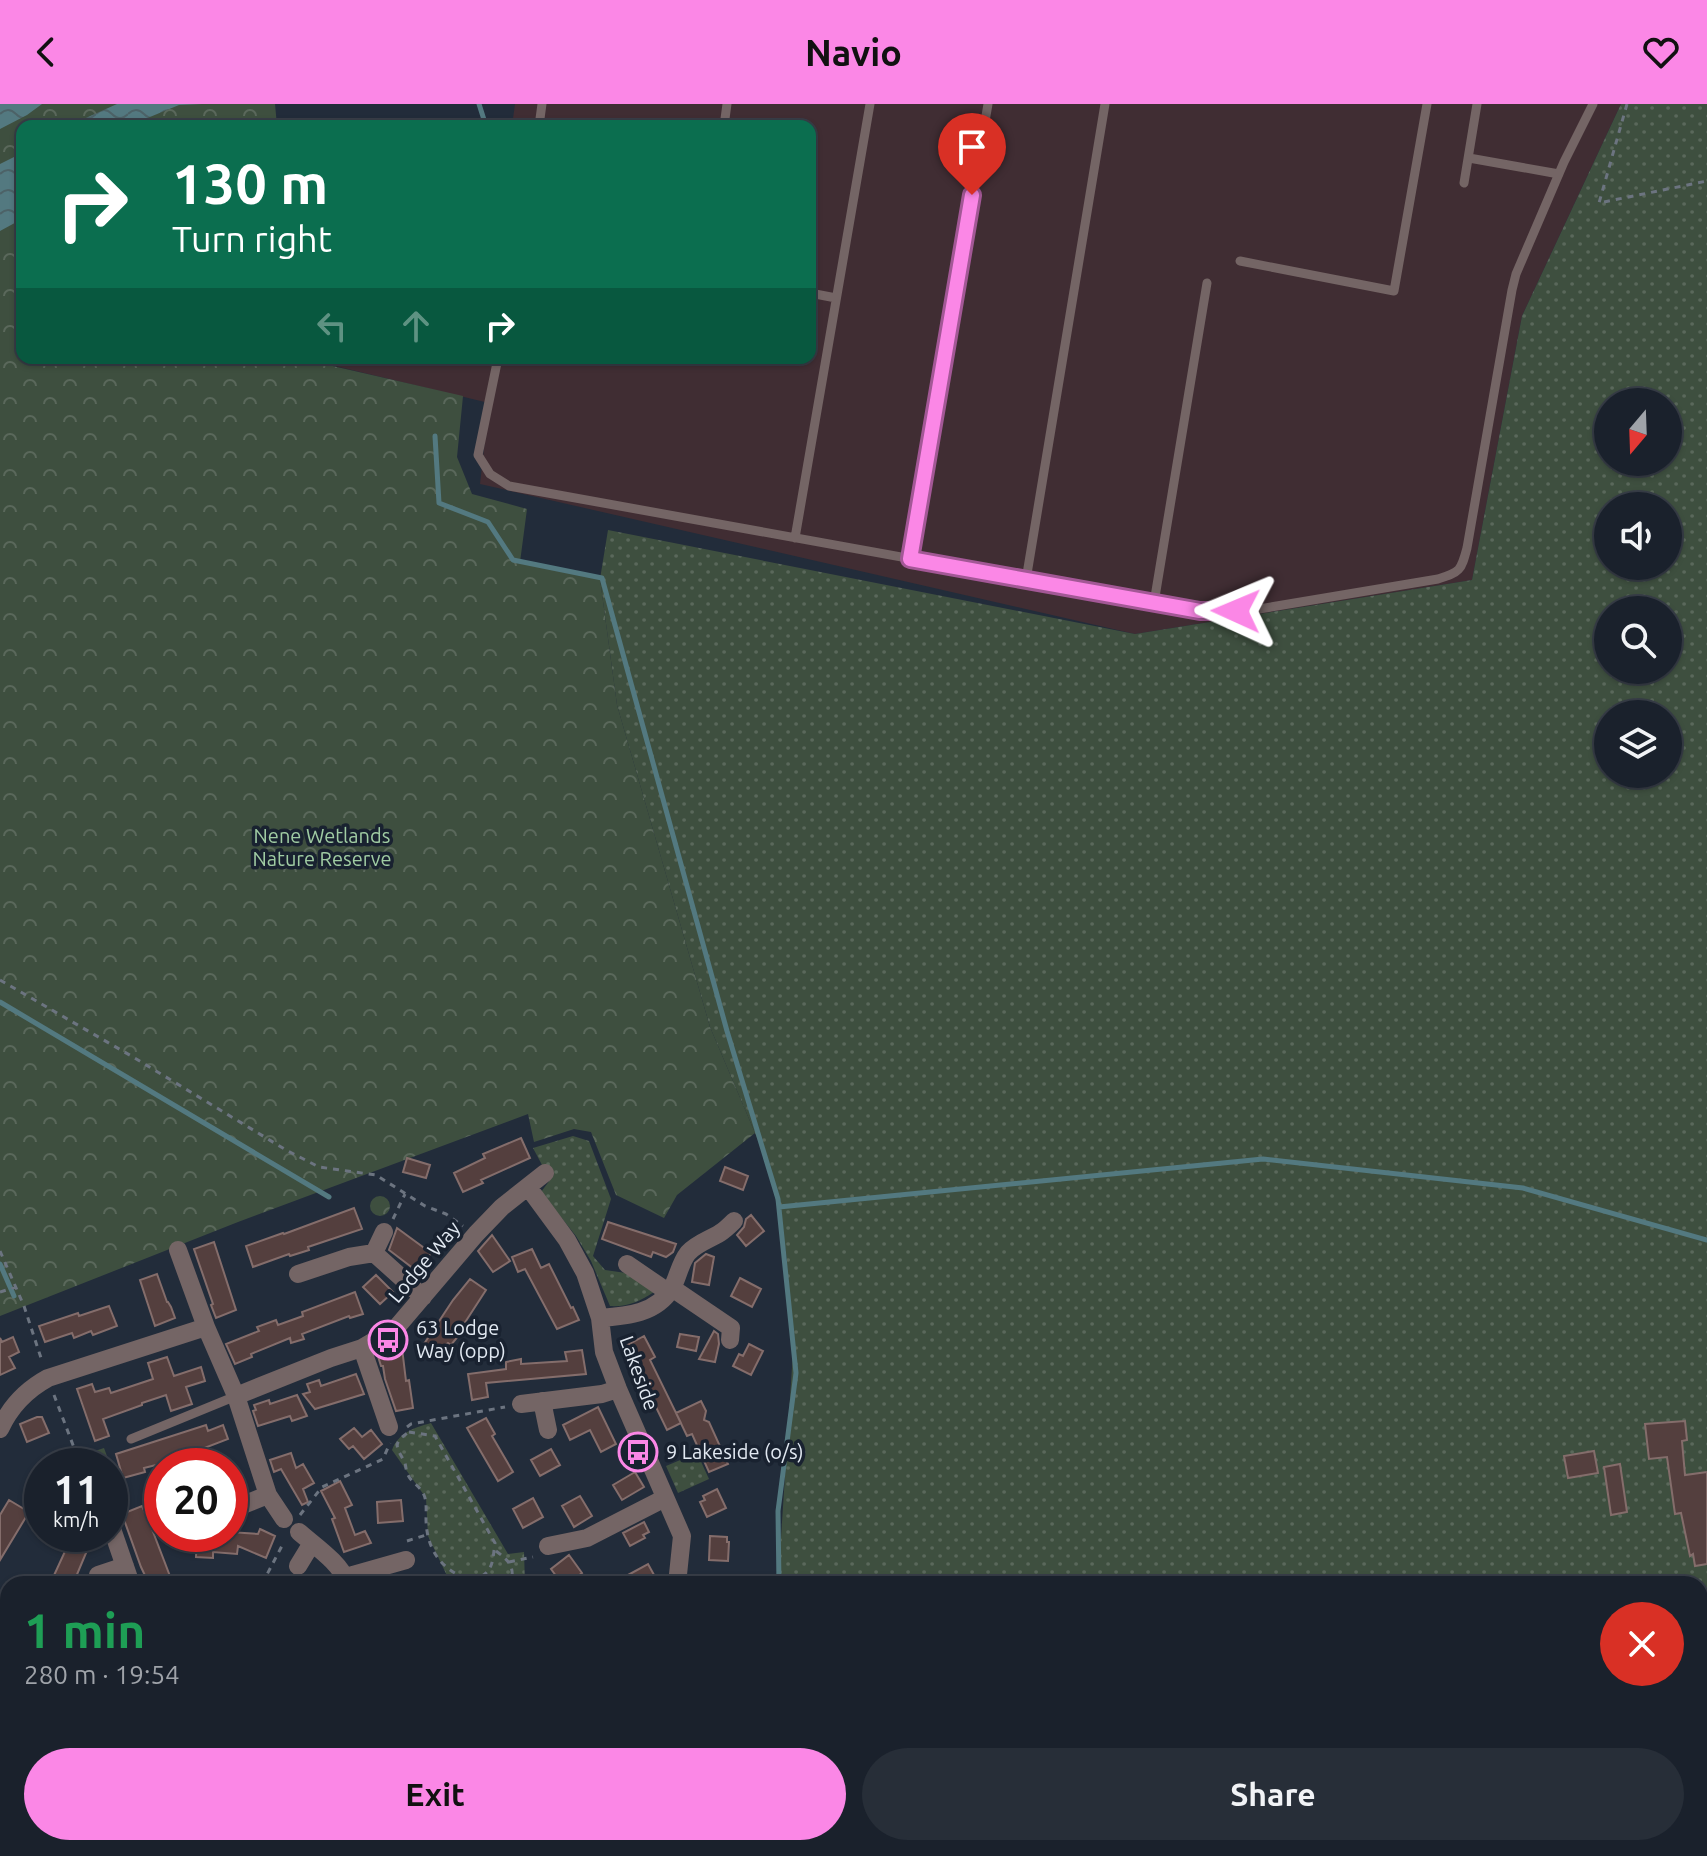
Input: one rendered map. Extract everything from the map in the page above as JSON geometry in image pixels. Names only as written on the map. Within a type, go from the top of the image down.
[{"type":"street","name":"Lodge Way","points":[[236,1396],[362,1348],[396,1328],[476,1234],[502,1207],[545,1173]]},
{"type":"street","name":"Lakeside","points":[[528,1187],[567,1240],[585,1273],[600,1318],[604,1352],[682,1536],[678,1576]]},
{"type":"street","points":[[600,1318],[629,1316],[652,1308],[670,1290],[687,1255],[734,1221]]},
{"type":"street","points":[[374,1253],[384,1232]]},
{"type":"street","points":[[178,1250],[206,1327],[236,1396],[268,1495],[296,1529],[343,1576]]},
{"type":"street","points":[[298,1274],[349,1257],[374,1253]]},
{"type":"street","points":[[374,1253],[423,1297]]},
{"type":"street","points":[[627,1264],[731,1328],[730,1340]]},
{"type":"street","points":[[2,1419],[27,1392],[48,1378],[206,1327]]},
{"type":"street","points":[[362,1348],[389,1427]]},
{"type":"street","points":[[521,1404],[602,1394],[618,1389]]},
{"type":"street","points":[[542,1401],[548,1430]]},
{"type":"street","points":[[248,1503],[268,1495]]},
{"type":"street","points":[[548,1546],[587,1538],[665,1498]]},
{"type":"street","points":[[296,1529],[298,1566]]},
{"type":"street","points":[[98,1575],[128,1575],[120,1552]]},
{"type":"street","points":[[359,1576],[406,1560]]},
{"type":"lane","points":[[795,538],[870,104]]},
{"type":"lane","points":[[910,559],[988,104]]},
{"type":"lane","points":[[1026,580],[1105,104]]},
{"type":"lane","points":[[1240,261],[1394,291],[1427,104]]},
{"type":"lane","points":[[1464,183],[1477,104]]},
{"type":"lane","points":[[497,364],[478,455],[490,474],[509,486],[1200,611],[1253,610],[1438,579],[1457,572],[1467,548],[1516,274],[1593,104]]},
{"type":"lane","points":[[1469,158],[1559,174]]},
{"type":"lane","points":[[1154,603],[1207,283]]},
{"type":"lane","points":[[816,294],[836,298]]},
{"type":"lane","points":[[131,1439],[236,1396]]},
{"type":"path","points":[[1627,104],[1599,203],[1707,181]]},
{"type":"path","points":[[0,980],[286,1150],[319,1167],[376,1175],[476,1234]]},
{"type":"path","points":[[384,1232],[397,1214],[405,1194]]},
{"type":"path","points":[[0,1251],[24,1306]]},
{"type":"path","points":[[0,1292],[15,1287]]},
{"type":"path","points":[[267,1576],[322,1487],[383,1459],[392,1440],[411,1424],[521,1404]]},
{"type":"path","points":[[458,1576],[442,1565],[428,1542],[425,1496],[408,1476],[396,1447],[400,1438],[409,1432],[435,1436],[495,1543],[493,1561],[485,1576]]},
{"type":"path","points":[[509,1562],[534,1557],[548,1546]]},
{"type":"path","points":[[494,1550],[509,1562],[513,1576]]},
{"type":"shaded area","points":[[515,104],[1621,104],[1522,316],[1472,580],[1135,634],[480,484],[489,403],[327,364],[816,364],[816,120],[513,120]]},
{"type":"green space","name":"Nene Wetlands Nature Reserve","points":[[0,104],[275,104],[276,120],[16,120],[16,364],[324,364],[463,396],[457,457],[472,494],[527,509],[520,562],[600,579],[617,705],[710,1027],[755,1133],[677,1195],[664,1218],[616,1195],[591,1132],[574,1129],[534,1142],[528,1114],[238,1222],[0,1316]]},
{"type":"green space","points":[[1621,104],[1707,104],[1707,1576],[779,1576],[793,1352],[786,1252],[769,1166],[710,1027],[617,705],[600,579],[608,530],[1135,634],[1472,580],[1522,316]]},
{"type":"green space","points":[[573,1136],[589,1141],[611,1199],[593,1256],[605,1270],[626,1273],[654,1292],[633,1303],[610,1306],[591,1261],[576,1236],[541,1192],[550,1180],[533,1148]]},
{"type":"green space","points":[[376,1196],[384,1196],[390,1206],[384,1216],[376,1216],[370,1210],[370,1202]]},
{"type":"green space","points":[[431,1423],[508,1554],[524,1552],[525,1576],[447,1576],[428,1536],[426,1498],[392,1450],[403,1435]]},
{"type":"green space","points":[[697,1453],[709,1479],[678,1493],[666,1466]]},
{"type":"water","points":[[0,104],[42,104],[27,115],[0,129]]},
{"type":"water","points":[[117,104],[202,104],[179,105],[143,120],[81,120]]},
{"type":"water","points":[[16,156],[16,222],[0,231],[0,164]]},
{"type":"building","points":[[521,1138],[530,1158],[481,1180],[483,1183],[463,1192],[454,1173],[485,1158],[483,1154]]},
{"type":"building","points":[[407,1158],[430,1165],[426,1178],[403,1172]]},
{"type":"building","points":[[725,1167],[748,1176],[743,1190],[720,1181]]},
{"type":"building","points":[[354,1208],[362,1229],[253,1267],[246,1246]]},
{"type":"building","points":[[751,1215],[764,1231],[746,1246],[737,1235]]},
{"type":"building","points":[[608,1222],[676,1244],[673,1252],[666,1257],[653,1252],[651,1257],[602,1239]]},
{"type":"building","points":[[397,1228],[431,1253],[418,1272],[389,1250]]},
{"type":"building","points":[[492,1235],[510,1261],[493,1272],[478,1251]]},
{"type":"building","points":[[214,1242],[236,1310],[216,1318],[194,1249]]},
{"type":"building","points":[[532,1249],[541,1268],[549,1264],[579,1320],[557,1329],[525,1269],[518,1272],[512,1257]]},
{"type":"building","points":[[706,1254],[714,1257],[709,1285],[692,1282],[695,1263]]},
{"type":"building","points":[[157,1274],[175,1318],[155,1326],[140,1280]]},
{"type":"building","points":[[376,1275],[393,1292],[380,1304],[363,1287]]},
{"type":"building","points":[[740,1278],[761,1289],[752,1307],[731,1296]]},
{"type":"building","points":[[470,1279],[486,1290],[451,1345],[448,1343],[433,1355],[424,1344]]},
{"type":"building","points":[[355,1292],[363,1314],[349,1316],[302,1334],[304,1339],[291,1343],[290,1338],[235,1364],[226,1344],[259,1331],[257,1327],[276,1320],[278,1325],[303,1316],[302,1312]]},
{"type":"building","points":[[109,1306],[117,1326],[93,1335],[91,1331],[74,1338],[72,1333],[45,1342],[39,1326]]},
{"type":"building","points":[[714,1331],[718,1334],[719,1344],[715,1362],[699,1359]]},
{"type":"building","points":[[680,1334],[699,1337],[696,1351],[677,1347]]},
{"type":"building","points":[[644,1336],[655,1357],[650,1360],[681,1423],[667,1430],[655,1405],[652,1407],[626,1346]]},
{"type":"building","points":[[13,1337],[19,1352],[9,1357],[15,1368],[0,1375],[0,1338],[2,1342]]},
{"type":"building","points":[[749,1344],[763,1351],[751,1375],[733,1366]]},
{"type":"building","points":[[402,1348],[413,1408],[396,1411],[377,1353]]},
{"type":"building","points":[[582,1350],[586,1374],[486,1383],[488,1397],[472,1400],[468,1374],[506,1369],[506,1362],[521,1359],[521,1364],[567,1361],[565,1352]]},
{"type":"building","points":[[167,1357],[174,1376],[201,1367],[205,1381],[186,1387],[192,1404],[171,1411],[166,1395],[142,1403],[103,1419],[109,1436],[95,1441],[77,1389],[92,1384],[95,1392],[109,1388],[111,1393],[153,1379],[148,1363]]},
{"type":"building","points":[[356,1374],[364,1394],[315,1409],[303,1394],[310,1392],[307,1384],[319,1380],[321,1386]]},
{"type":"building","points":[[297,1395],[307,1416],[292,1421],[290,1416],[258,1426],[254,1405],[269,1400],[270,1404]]},
{"type":"building","points":[[701,1401],[706,1411],[704,1420],[709,1422],[728,1464],[709,1472],[692,1434],[687,1436],[676,1413]]},
{"type":"building","points":[[598,1407],[616,1444],[601,1452],[590,1430],[570,1440],[563,1425]]},
{"type":"building","points":[[42,1417],[49,1433],[27,1442],[20,1424]]},
{"type":"building","points":[[486,1418],[495,1434],[492,1436],[513,1472],[498,1481],[467,1428]]},
{"type":"building","points":[[1685,1421],[1687,1440],[1682,1441],[1685,1475],[1707,1472],[1707,1564],[1695,1566],[1681,1513],[1675,1514],[1667,1457],[1649,1459],[1645,1424]]},
{"type":"building","points":[[206,1425],[208,1431],[223,1425],[228,1439],[205,1448],[144,1448],[144,1472],[128,1477],[128,1450]]},
{"type":"building","points":[[354,1428],[362,1437],[371,1430],[382,1444],[364,1459],[353,1446],[349,1449],[340,1439]]},
{"type":"building","points":[[551,1449],[560,1465],[540,1476],[531,1460]]},
{"type":"building","points":[[1594,1451],[1598,1473],[1568,1478],[1564,1456]]},
{"type":"building","points":[[291,1453],[296,1468],[303,1464],[314,1483],[303,1489],[308,1502],[302,1505],[281,1469],[274,1472],[270,1460]]},
{"type":"building","points":[[1620,1464],[1627,1512],[1611,1515],[1604,1467]]},
{"type":"building","points":[[635,1472],[644,1487],[622,1500],[613,1485]]},
{"type":"building","points":[[340,1481],[352,1505],[345,1508],[355,1535],[365,1531],[371,1543],[344,1552],[332,1519],[335,1518],[321,1491]]},
{"type":"building","points":[[717,1489],[726,1508],[707,1517],[700,1502],[705,1500],[703,1496]]},
{"type":"building","points":[[580,1496],[592,1516],[574,1527],[562,1506]]},
{"type":"building","points":[[533,1498],[543,1517],[523,1528],[513,1509]]},
{"type":"building","points":[[9,1500],[24,1509],[24,1520],[0,1560],[0,1515]]},
{"type":"building","points":[[401,1500],[403,1521],[378,1523],[377,1502]]},
{"type":"building","points":[[142,1506],[144,1552],[161,1552],[170,1576],[145,1576],[128,1531],[128,1512]]},
{"type":"building","points":[[644,1522],[649,1532],[643,1535],[645,1538],[630,1546],[623,1533]]},
{"type":"building","points":[[260,1529],[275,1536],[266,1558],[248,1550],[248,1533],[258,1534]]},
{"type":"building","points":[[710,1536],[727,1537],[728,1561],[709,1560]]},
{"type":"building","points":[[65,1552],[86,1552],[76,1576],[54,1576]]},
{"type":"building","points":[[196,1552],[213,1552],[213,1558],[196,1557]]},
{"type":"building","points":[[569,1555],[582,1573],[578,1576],[556,1576],[551,1569]]},
{"type":"building","points":[[648,1564],[655,1576],[629,1576]]},
{"type":"waterway","points":[[479,104],[484,120]]},
{"type":"waterway","points":[[435,436],[439,503],[488,522],[513,560],[602,578],[727,1031],[778,1199],[796,1373],[778,1511],[779,1576]]},
{"type":"waterway","points":[[0,1002],[329,1197]]},
{"type":"waterway","points":[[779,1207],[1263,1159],[1523,1188],[1707,1240]]},
{"type":"waterway","points":[[0,1264],[14,1296]]},
{"type":"place","name":"63 Lodge Way (opp)","points":[[388,1340]]},
{"type":"place","name":"9 Lakeside (o/s)","points":[[638,1452]]},
{"type":"route","points":[[972,195],[910,559],[1200,611],[1236,611]]}]
